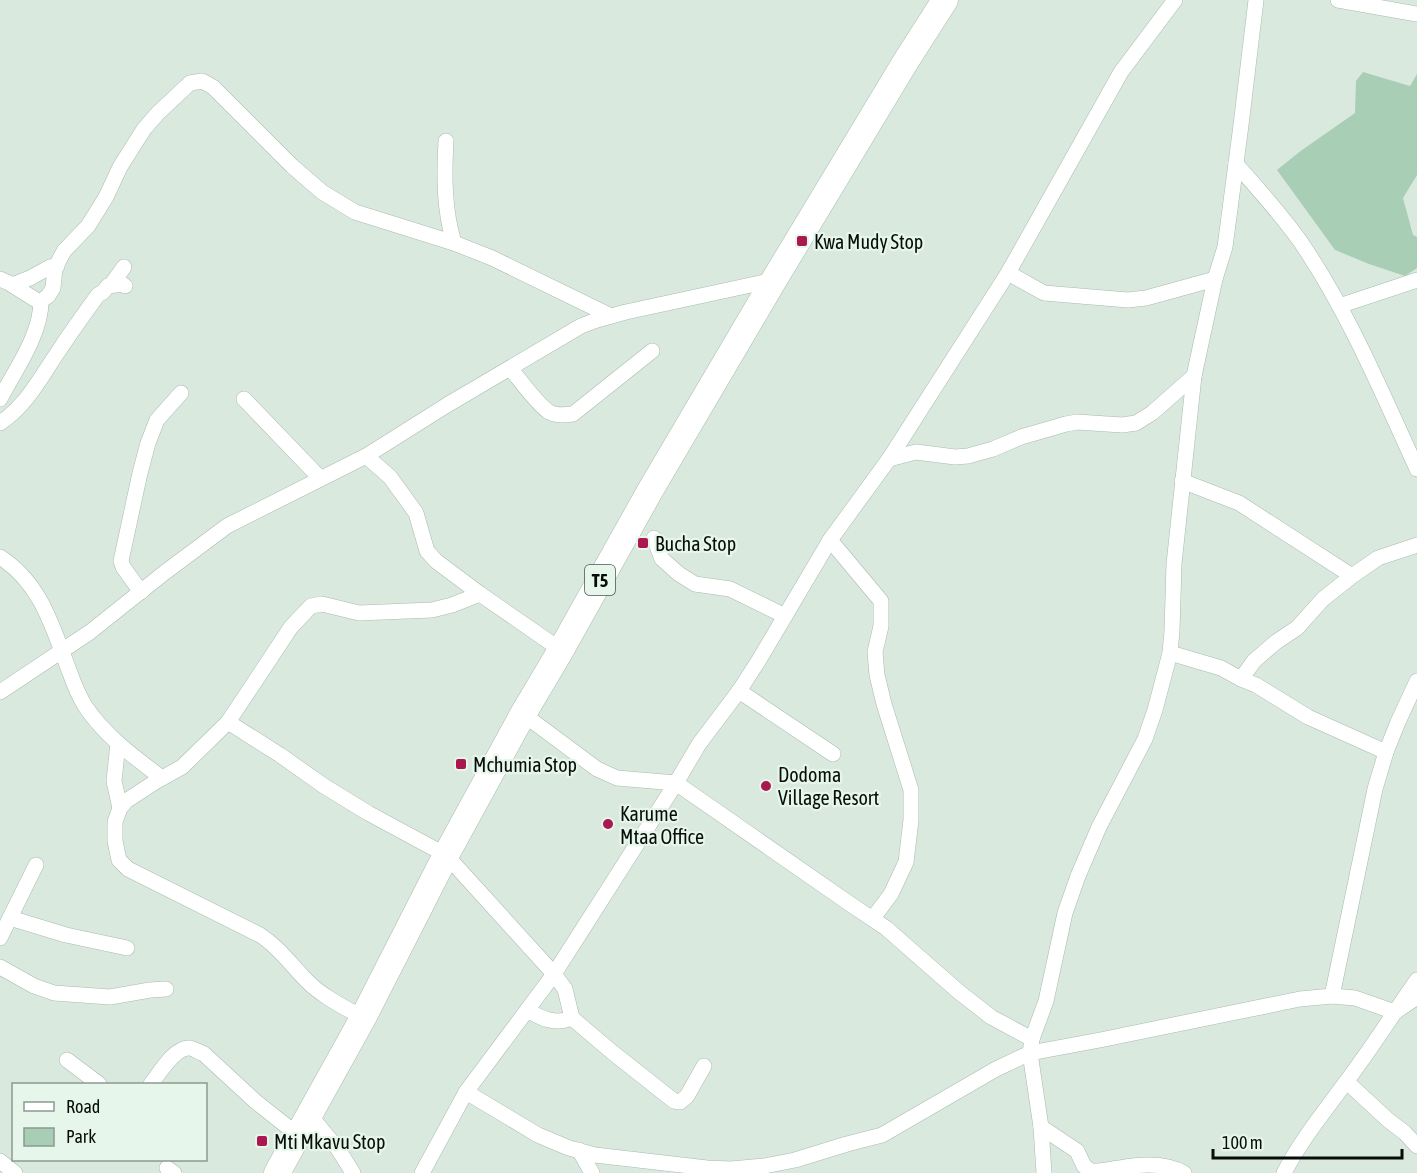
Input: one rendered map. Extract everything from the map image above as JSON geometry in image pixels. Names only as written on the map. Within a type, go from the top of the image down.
[{"type":"highway","name":"T5","points":[[278,1173],[363,1018],[446,855],[523,714],[651,489],[774,280],[945,0]]},
{"type":"street","points":[[427,1171],[466,1092],[554,974],[699,744],[739,691],[830,540],[889,459],[1008,273],[1121,72],[1175,0]]},
{"type":"street","points":[[1044,1173],[1031,1046],[1046,1001],[1065,913],[1078,876],[1099,827],[1145,739],[1170,653],[1174,564],[1194,376],[1215,279],[1225,247],[1256,0]]},
{"type":"street","points":[[1338,0],[1417,14]]},
{"type":"street","points":[[6,282],[36,300],[41,301],[48,296],[53,288],[55,268],[64,251],[88,226],[99,210],[120,167],[144,129],[190,82],[202,81],[213,87],[292,166],[322,192],[355,212],[454,243],[492,258],[611,316]]},
{"type":"street","points":[[446,141],[444,175],[449,226],[454,243]]},
{"type":"street","points":[[1236,164],[1276,210],[1318,268],[1376,379],[1417,469]]},
{"type":"street","points":[[6,282],[30,278],[50,267],[57,266]]},
{"type":"street","points":[[0,423],[27,399],[98,295],[108,286],[118,286],[124,267]]},
{"type":"street","points":[[1008,273],[1044,293],[1128,300],[1146,298],[1215,279]]},
{"type":"street","points":[[0,692],[90,632],[227,526],[366,456],[581,326],[611,316],[774,280]]},
{"type":"street","points":[[1339,306],[1417,280]]},
{"type":"street","points":[[0,399],[28,347],[41,313],[41,301]]},
{"type":"street","points":[[510,368],[550,412],[560,415],[573,414],[652,351]]},
{"type":"street","points":[[889,459],[916,452],[955,457],[968,456],[1022,437],[1077,422],[1122,425],[1136,423],[1152,413],[1194,376]]},
{"type":"street","points":[[141,592],[121,561],[148,442],[157,420],[182,393]]},
{"type":"street","points":[[244,399],[320,478]]},
{"type":"street","points":[[366,456],[390,477],[416,513],[427,551],[436,561],[561,650]]},
{"type":"street","points":[[1182,481],[1239,503],[1352,576]]},
{"type":"street","points":[[654,538],[662,559],[695,584],[730,589],[785,616]]},
{"type":"street","points":[[830,540],[881,601],[881,626],[875,652],[877,675],[911,790],[911,820],[906,862],[891,894],[873,918]]},
{"type":"street","points":[[1241,679],[1254,661],[1297,628],[1323,598],[1378,558],[1417,545]]},
{"type":"street","points":[[0,557],[8,562],[38,594],[75,685],[86,706],[107,733],[162,778]]},
{"type":"street","points":[[363,1018],[318,990],[279,949],[260,935],[128,869],[119,860],[115,841],[115,822],[120,808],[126,801],[182,768],[228,722],[291,627],[311,606],[322,604],[359,613],[432,610],[480,594]]},
{"type":"street","points":[[1170,653],[1221,668],[1256,685],[1308,717],[1386,752]]},
{"type":"street","points":[[1332,996],[1375,789],[1386,752],[1417,681]]},
{"type":"street","points":[[739,691],[833,754]]},
{"type":"street","points":[[523,714],[597,769],[617,778],[676,783],[873,918],[967,998],[1031,1046]]},
{"type":"street","points":[[228,722],[360,808],[446,855],[554,974],[565,989],[572,1018],[674,1101],[680,1102],[687,1096],[704,1066]]},
{"type":"street","points":[[118,743],[114,781],[120,808]]},
{"type":"street","points":[[0,938],[36,865]]},
{"type":"street","points":[[10,918],[127,948]]},
{"type":"street","points":[[0,967],[34,987],[54,993],[110,997],[166,989]]},
{"type":"street","points":[[1284,1173],[1296,1150],[1347,1082],[1417,980]]},
{"type":"street","points":[[466,1092],[538,1135],[595,1155],[707,1168],[747,1168],[780,1164],[882,1135],[1031,1046],[1111,1038],[1300,999],[1332,996],[1355,998],[1395,1012]]},
{"type":"street","points":[[1395,1012],[1417,997]]},
{"type":"street","points":[[527,1010],[544,1020],[564,1021],[572,1018]]},
{"type":"street","points":[[152,1083],[179,1050],[187,1047],[194,1049],[204,1054],[255,1101],[304,1125],[338,1149],[353,1173]]},
{"type":"street","points":[[67,1060],[98,1083]]},
{"type":"street","points":[[1347,1082],[1417,1146]]},
{"type":"street","points":[[1041,1127],[1077,1151],[1084,1166],[1091,1171],[1144,1165],[1170,1167],[1184,1173]]},
{"type":"street","points":[[579,1150],[592,1173]]},
{"type":"street","points":[[0,1161],[15,1173]]},
{"type":"green space","points":[[1363,72],[1410,86],[1417,74],[1417,175],[1403,198],[1413,235],[1417,237],[1417,268],[1405,276],[1335,250],[1277,170],[1355,113],[1356,81]]},
{"type":"place","name":"Kwa Mudy Stop","points":[[802,241]]},
{"type":"place","name":"Bucha Stop","points":[[643,543]]},
{"type":"place","name":"Mchumia Stop","points":[[461,764]]},
{"type":"place","name":"Dodoma Village Resort","points":[[766,786]]},
{"type":"place","name":"Karume Mtaa Office","points":[[608,824]]},
{"type":"place","name":"Mti Mkavu Stop","points":[[262,1141]]}]
